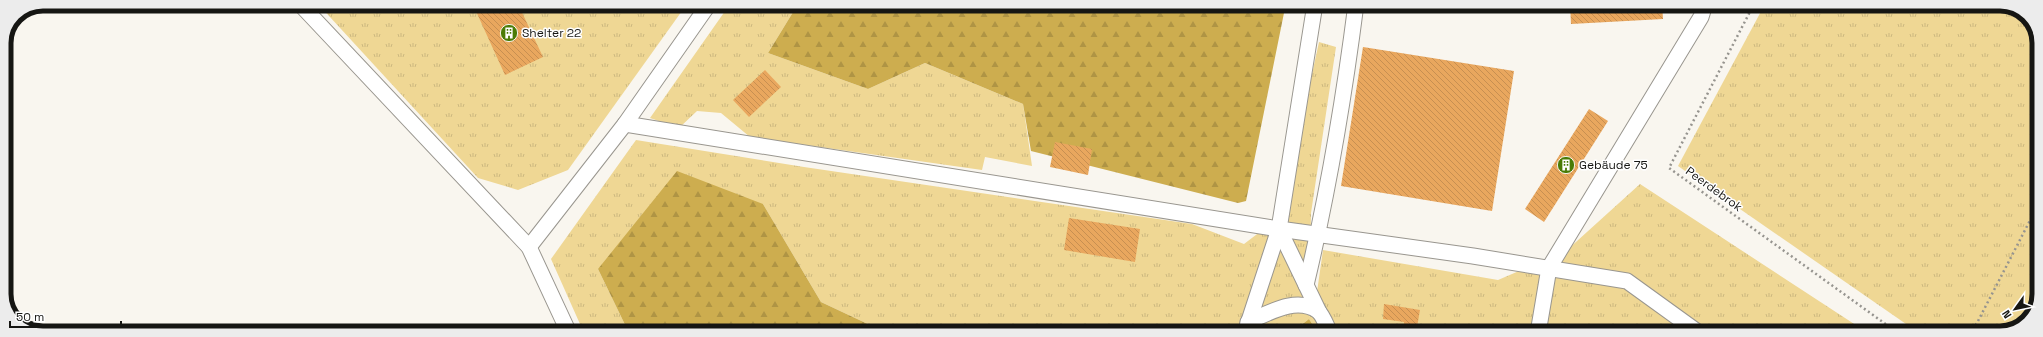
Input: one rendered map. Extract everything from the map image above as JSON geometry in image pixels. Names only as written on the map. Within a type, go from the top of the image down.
[{"type":"lane","points":[[307,11],[530,247],[566,326]]},
{"type":"lane","points":[[530,247],[625,124],[704,11]]},
{"type":"lane","points":[[1246,326],[1279,229],[1314,11]]},
{"type":"lane","points":[[1306,285],[1318,234],[1350,55],[1355,11]]},
{"type":"lane","points":[[1539,326],[1549,268],[1701,18],[1703,11]]},
{"type":"lane","points":[[625,124],[1279,229],[1549,268],[1627,281],[1689,326]]},
{"type":"lane","points":[[1279,229],[1326,326]]},
{"type":"lane","points":[[1248,326],[1285,306],[1304,305],[1319,312]]},
{"type":"path","name":"Peerdebrok","points":[[1750,11],[1669,168],[1888,326]]},
{"type":"path","points":[[1975,326],[2032,216]]},
{"type":"green space","points":[[324,11],[682,11],[568,170],[518,190],[478,178]]},
{"type":"green space","points":[[725,11],[794,11],[768,53],[868,89],[925,63],[1023,104],[1032,166],[985,157],[982,170],[750,137],[721,113],[697,111],[679,128],[650,118]]},
{"type":"green space","points":[[794,11],[1284,11],[1246,201],[1238,203],[1031,151],[1023,104],[925,63],[868,89],[768,53]]},
{"type":"green space","points":[[1761,11],[2005,11],[2014,14],[2028,27],[2032,40],[2032,299],[2029,308],[2016,322],[2005,326],[1909,326],[1678,166]]},
{"type":"green space","points":[[1319,42],[1336,47],[1311,213],[1309,317],[1317,292],[1323,250],[1498,280],[1566,251],[1640,184],[1857,326],[1314,326],[1309,319],[1300,326],[872,326],[821,302],[763,204],[598,269],[626,326],[581,326],[551,259],[636,140],[804,167],[1192,224],[1244,244],[1281,216]]},
{"type":"green space","points":[[677,171],[763,204],[821,302],[872,326],[626,326],[598,269]]},
{"type":"green space","points":[[1309,319],[1314,326],[1300,326]]},
{"type":"building","name":"Shelter 22","points":[[476,11],[521,11],[543,57],[505,75]]},
{"type":"building","points":[[1570,11],[1662,11],[1663,19],[1571,24]]},
{"type":"building","points":[[1363,47],[1514,71],[1492,211],[1341,186]]},
{"type":"building","points":[[765,70],[781,87],[749,117],[733,100]]},
{"type":"building","name":"Gebäude 75","points":[[1589,109],[1608,121],[1544,222],[1525,209]]},
{"type":"building","points":[[1055,142],[1092,149],[1088,175],[1050,167]]},
{"type":"building","points":[[1069,218],[1140,229],[1135,262],[1064,250]]},
{"type":"building","points":[[1384,304],[1420,310],[1417,326],[1404,324],[1404,322],[1383,319]]},
{"type":"place","name":"Shelter 22","points":[[509,33]]},
{"type":"place","name":"Gebäude 75","points":[[1566,165]]}]
